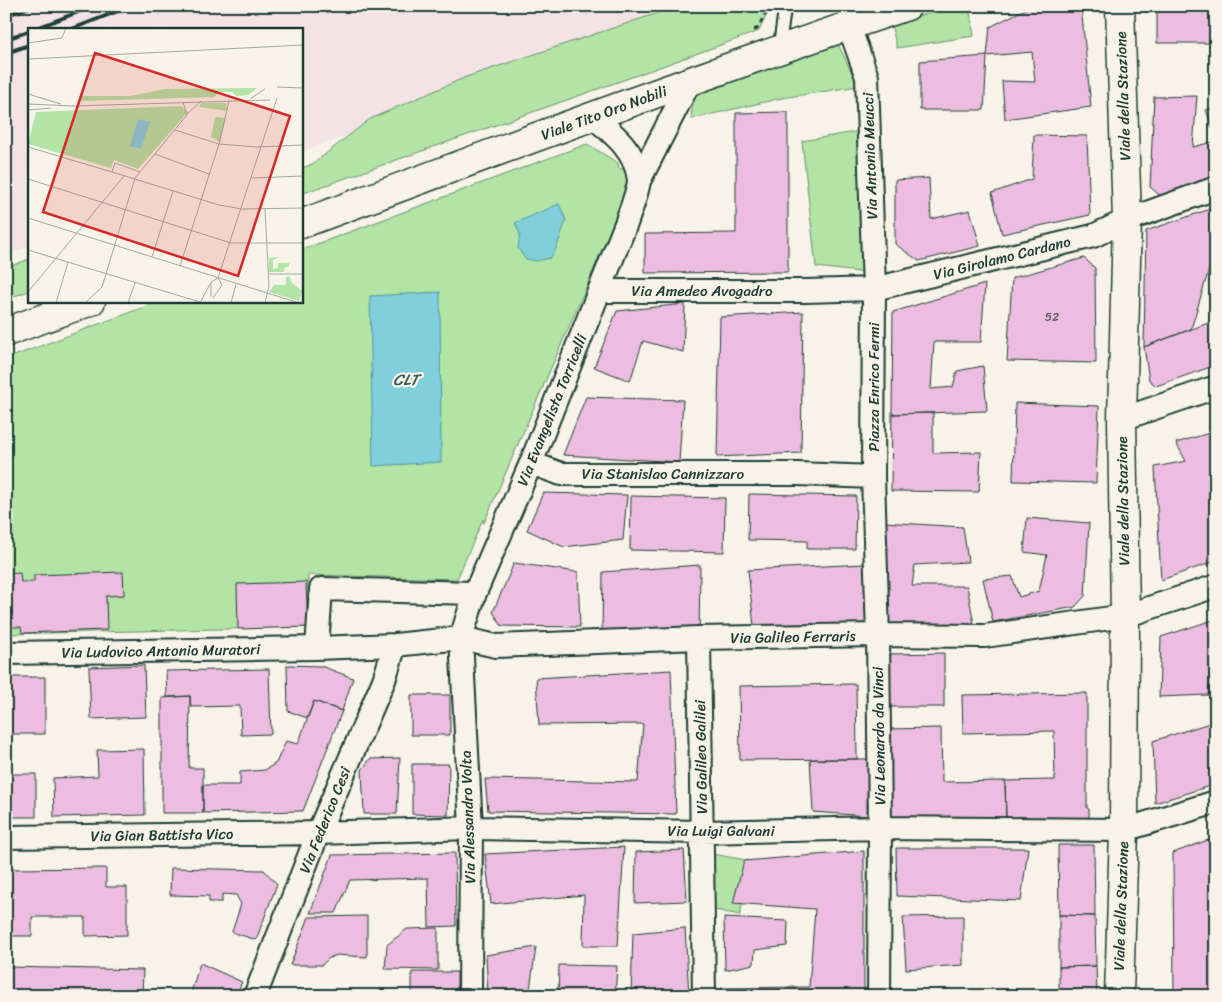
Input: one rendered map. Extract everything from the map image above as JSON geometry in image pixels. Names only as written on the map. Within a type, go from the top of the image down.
[{"type":"street","name":"Viale Tito Oro Nobili","points":[[302,224],[592,116],[849,26],[873,11],[908,6]]},
{"type":"street","name":"Viale della Stazione","points":[[1119,996],[1124,830],[1125,616],[1122,419],[1127,220],[1120,6]]},
{"type":"street","name":"Via Antonio Meucci","points":[[849,26],[867,77],[874,289]]},
{"type":"street","name":"Via Evangelista Torricelli","points":[[461,638],[476,593],[531,463],[627,221],[639,181],[690,81]]},
{"type":"street","points":[[592,116],[609,130],[631,153],[639,181]]},
{"type":"street","name":"Via Girolamo Cardano","points":[[874,289],[1093,236],[1127,220],[1216,188]]},
{"type":"street","name":"Via Amedeo Avogadro","points":[[599,291],[806,291],[874,289]]},
{"type":"street","name":"Piazza Enrico Fermi","points":[[873,477],[874,289]]},
{"type":"street","points":[[6,332],[87,302]]},
{"type":"street","points":[[1122,419],[1216,387]]},
{"type":"street","name":"Via Stanislao Cannizzaro","points":[[531,463],[561,474],[798,474],[873,477]]},
{"type":"street","name":"Via Leonardo da Vinci","points":[[873,477],[878,635],[879,996]]},
{"type":"street","name":"Via Galileo Ferraris","points":[[394,645],[461,638],[496,646],[699,638],[878,635],[984,636],[1125,616],[1216,586]]},
{"type":"street","points":[[316,648],[321,589],[476,593]]},
{"type":"street","name":"Via Alessandro Volta","points":[[461,638],[471,828],[470,996]]},
{"type":"street","name":"Via Galileo Galilei","points":[[699,638],[704,996]]},
{"type":"street","name":"Via Ludovico Antonio Muratori","points":[[6,653],[394,645]]},
{"type":"street","name":"Via Federico Cesi","points":[[255,996],[318,833],[384,680],[394,645]]},
{"type":"street","name":"Via Luigi Galvani","points":[[318,833],[471,828],[702,832],[880,828],[1124,830],[1216,802]]},
{"type":"street","name":"Via Gian Battista Vico","points":[[6,836],[318,833]]},
{"type":"lane","points":[[779,50],[785,8],[796,6]]},
{"type":"shaded area","points":[[6,6],[720,6],[302,152],[302,28],[28,28],[28,247],[6,255]]},
{"type":"green space","points":[[679,6],[771,6],[759,31],[302,194],[302,169],[314,163],[370,119],[466,77]]},
{"type":"green space","points":[[953,6],[969,6],[974,36],[897,48],[891,24]]},
{"type":"green space","points":[[838,44],[858,86],[782,98],[691,119],[694,88]]},
{"type":"green space","points":[[867,130],[876,274],[816,267],[802,141]]},
{"type":"green space","points":[[587,144],[618,163],[619,169],[638,167],[484,523],[483,519],[457,579],[308,575],[308,627],[6,634],[6,359],[157,302],[302,302],[302,250]]},
{"type":"green space","points":[[28,259],[28,291],[6,299],[6,268]]},
{"type":"green space","points":[[1211,660],[1216,660],[1216,694],[1204,695]]},
{"type":"green space","points":[[707,853],[751,861],[740,915],[710,909]]},
{"type":"water","points":[[559,204],[566,220],[556,249],[550,258],[536,261],[525,259],[518,248],[520,234],[515,223]]},
{"type":"water","name":"CLT","points":[[440,292],[441,462],[373,466],[370,296]]},
{"type":"building","points":[[1031,6],[1081,6],[1091,107],[1005,119],[1002,81],[1035,82],[1032,52],[987,56],[990,27]]},
{"type":"building","points":[[1157,6],[1216,6],[1216,43],[1157,43]]},
{"type":"building","points":[[987,56],[984,110],[920,110],[920,61]]},
{"type":"building","points":[[1197,96],[1193,147],[1216,141],[1216,179],[1163,198],[1150,187],[1154,97]]},
{"type":"building","points":[[1216,107],[1216,138],[1206,110]]},
{"type":"building","points":[[788,112],[788,272],[645,273],[645,234],[736,233],[736,113]]},
{"type":"building","points":[[1034,135],[1087,136],[1090,215],[1002,234],[992,193],[1032,179]]},
{"type":"building","points":[[929,178],[931,219],[970,210],[980,246],[919,261],[895,244],[895,180]]},
{"type":"building","points":[[1216,207],[1216,261],[1211,263],[1191,329],[1144,347],[1146,231]]},
{"type":"building","points":[[1084,258],[1095,268],[1096,363],[1007,361],[1012,278]]},
{"type":"building","points":[[985,284],[981,342],[934,342],[931,389],[953,387],[957,371],[983,366],[987,411],[892,414],[893,312]]},
{"type":"building","points":[[685,304],[683,352],[643,341],[630,381],[594,367],[617,311]]},
{"type":"building","points":[[803,312],[801,453],[717,457],[720,317]]},
{"type":"building","points":[[1216,320],[1216,365],[1156,386],[1149,380],[1144,347]]},
{"type":"building","points":[[586,397],[683,400],[679,462],[563,455]]},
{"type":"building","points":[[1015,403],[1099,406],[1096,483],[1013,481]]},
{"type":"building","points":[[933,413],[933,453],[981,452],[979,492],[891,491],[892,414]]},
{"type":"building","points":[[1216,431],[1216,482],[1211,484],[1216,494],[1216,561],[1161,580],[1155,467],[1186,461],[1176,443]]},
{"type":"building","points":[[543,493],[627,495],[623,540],[564,547],[527,530]]},
{"type":"building","points":[[749,494],[856,496],[855,549],[807,549],[807,541],[748,540]]},
{"type":"building","points":[[631,496],[725,498],[724,552],[630,550]]},
{"type":"building","points":[[1027,518],[1089,523],[1085,596],[1075,607],[993,622],[983,579],[1012,576],[1019,597],[1039,591],[1047,555],[1024,552]]},
{"type":"building","points":[[883,522],[963,527],[968,562],[915,565],[912,586],[967,586],[974,624],[883,627]]},
{"type":"building","points":[[514,563],[578,572],[580,627],[502,626],[493,612]]},
{"type":"building","points":[[864,564],[867,624],[754,626],[748,570]]},
{"type":"building","points":[[700,565],[699,638],[602,630],[603,572]]},
{"type":"building","points":[[123,572],[124,595],[106,596],[107,630],[22,633],[21,627],[6,627],[6,574],[20,573],[21,582],[34,582],[34,575]]},
{"type":"building","points":[[306,582],[308,627],[238,629],[237,584]]},
{"type":"building","points":[[1216,619],[1216,654],[1214,655],[1208,695],[1159,697],[1161,637]]},
{"type":"building","points":[[944,653],[944,707],[888,707],[888,654]]},
{"type":"building","points":[[144,665],[146,717],[91,719],[89,667]]},
{"type":"building","points":[[287,665],[321,666],[353,678],[342,711],[314,701],[307,718],[288,711]]},
{"type":"building","points":[[269,669],[271,734],[241,735],[240,706],[191,707],[190,696],[167,697],[166,671]]},
{"type":"building","points":[[671,670],[676,814],[488,811],[485,779],[638,782],[643,724],[539,725],[536,678]]},
{"type":"building","points":[[6,677],[45,677],[45,734],[6,734]]},
{"type":"building","points":[[856,684],[857,759],[740,760],[739,686]]},
{"type":"building","points":[[1087,693],[1087,808],[1089,809],[1089,819],[1006,821],[1005,781],[1055,780],[1054,731],[963,733],[962,695]]},
{"type":"building","points":[[411,695],[450,695],[450,735],[411,735]]},
{"type":"building","points":[[190,696],[189,768],[203,768],[203,813],[162,813],[162,698]]},
{"type":"building","points":[[314,701],[342,711],[303,811],[203,813],[203,785],[240,785],[240,772],[265,770],[276,763],[286,741],[298,744]]},
{"type":"building","points":[[1216,721],[1216,784],[1155,803],[1153,741]]},
{"type":"building","points":[[941,728],[942,782],[1005,781],[1006,821],[887,823],[885,729]]},
{"type":"building","points":[[144,749],[145,815],[54,817],[53,778],[98,776],[97,750]]},
{"type":"building","points":[[400,758],[397,814],[364,814],[362,770],[370,759]]},
{"type":"building","points":[[810,759],[868,759],[867,816],[813,812]]},
{"type":"building","points":[[412,764],[449,764],[448,815],[412,814]]},
{"type":"building","points":[[6,774],[36,774],[36,817],[6,817]]},
{"type":"building","points":[[1216,837],[1216,996],[1174,996],[1173,853]]},
{"type":"building","points":[[1058,845],[1094,845],[1095,916],[1059,915]]},
{"type":"building","points":[[624,847],[618,946],[583,946],[584,895],[491,904],[485,854]]},
{"type":"building","points":[[896,848],[1028,848],[1021,901],[897,896]]},
{"type":"building","points":[[684,850],[687,901],[635,903],[636,852]]},
{"type":"building","points":[[864,851],[864,996],[722,996],[722,988],[809,987],[815,909],[733,903],[744,861]]},
{"type":"building","points":[[455,853],[456,926],[429,927],[428,878],[350,880],[336,913],[310,913],[332,855]]},
{"type":"building","points":[[106,868],[106,887],[127,887],[127,935],[85,936],[85,917],[32,917],[32,936],[6,936],[6,869]]},
{"type":"building","points":[[171,868],[264,870],[277,884],[256,940],[232,932],[241,904],[236,895],[222,894],[222,902],[209,902],[209,896],[170,895]]},
{"type":"building","points":[[1059,915],[1095,916],[1096,966],[1059,967]]},
{"type":"building","points":[[367,916],[367,957],[337,955],[329,958],[322,965],[290,965],[309,917]]},
{"type":"building","points":[[963,916],[963,965],[906,969],[903,917]]},
{"type":"building","points":[[724,918],[788,921],[787,946],[755,950],[754,964],[725,970]]},
{"type":"building","points":[[438,928],[438,970],[385,969],[387,945],[407,929]]},
{"type":"building","points":[[685,928],[689,996],[631,996],[633,933]]},
{"type":"building","points":[[536,947],[529,996],[488,996],[486,955]]},
{"type":"building","points":[[200,963],[242,982],[236,996],[190,996]]},
{"type":"building","points":[[559,965],[617,966],[615,996],[558,996]]},
{"type":"building","points":[[1096,966],[1097,996],[1059,996],[1059,967]]},
{"type":"building","points":[[6,967],[143,970],[142,996],[6,996]]},
{"type":"building","points":[[412,972],[457,972],[457,996],[412,996]]},
{"type":"railway","points":[[6,16],[32,6]]},
{"type":"railway","points":[[37,28],[94,6]]},
{"type":"railway","points":[[75,28],[131,6]]},
{"type":"railway","points":[[6,39],[28,31]]},
{"type":"railway","points":[[6,53],[28,45]]}]
